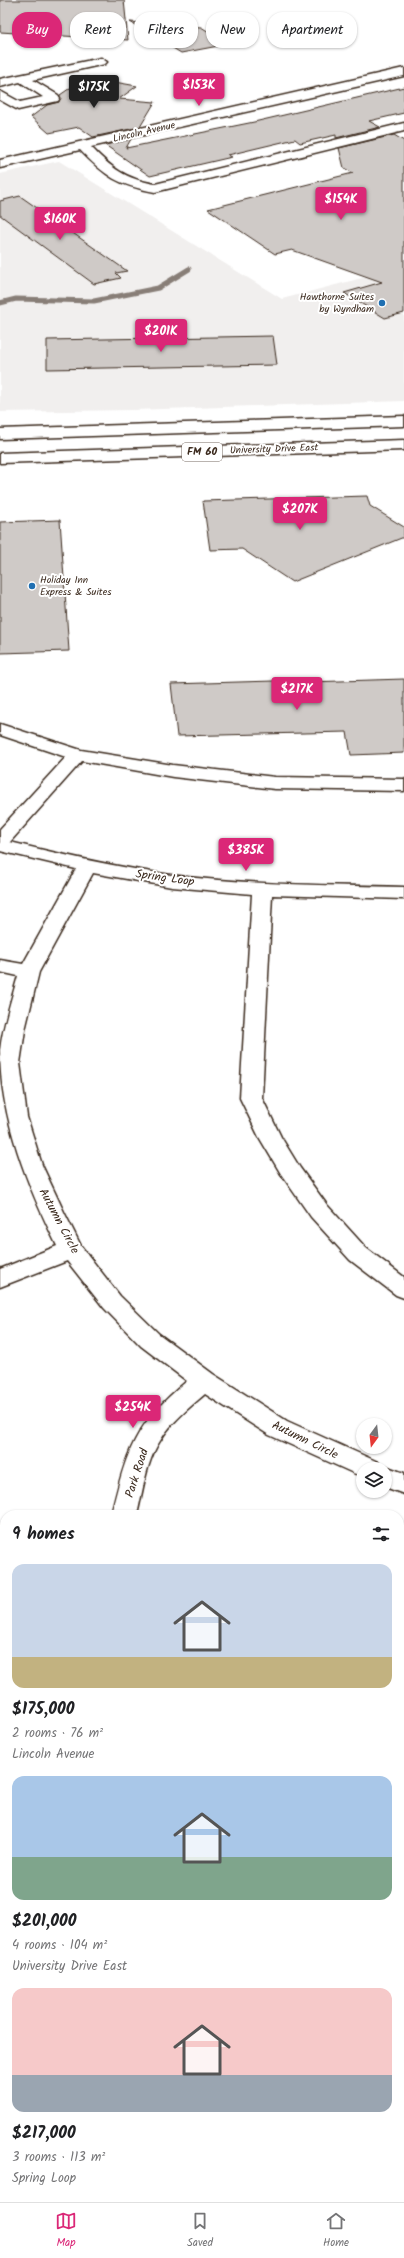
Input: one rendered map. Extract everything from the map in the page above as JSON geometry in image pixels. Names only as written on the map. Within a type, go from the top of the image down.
[{"type":"street","points":[[0,83],[100,62]]},
{"type":"street","name":"Lincoln Avenue","points":[[0,164],[404,72]]},
{"type":"street","points":[[0,94],[18,106],[54,98],[23,78]]},
{"type":"street","points":[[83,146],[105,169],[133,184],[155,188],[404,127]]},
{"type":"street","name":"University Drive East","points":[[0,434],[404,421]]},
{"type":"street","name":"University Drive East","points":[[0,458],[404,445]]},
{"type":"street","points":[[0,729],[78,755],[173,771],[275,783],[404,785]]},
{"type":"street","points":[[0,841],[78,755]]},
{"type":"street","name":"Spring Loop","points":[[0,845],[87,866],[170,880],[262,890],[404,893]]},
{"type":"street","name":"Autumn Circle","points":[[87,866],[29,972],[4,1063],[16,1117],[31,1165],[71,1250],[112,1302],[150,1340],[204,1381],[278,1428],[356,1463]]},
{"type":"street","points":[[262,890],[256,979],[251,1098],[270,1137],[292,1174],[318,1211],[358,1254],[404,1288]]},
{"type":"street","points":[[0,966],[29,972]]},
{"type":"street","points":[[0,1278],[71,1250]]},
{"type":"street","name":"Park Road","points":[[125,1510],[136,1469],[151,1434],[171,1409],[204,1381]]},
{"type":"street","points":[[392,1479],[404,1484]]},
{"type":"shaded area","points":[[59,161],[282,299],[404,267],[404,401],[133,410],[0,412],[0,174]]},
{"type":"building","points":[[0,0],[124,0],[125,12],[70,12],[70,36],[62,36],[62,12],[12,12],[12,33],[0,32]]},
{"type":"building","points":[[126,20],[128,40],[126,40]]},
{"type":"building","points":[[198,27],[206,30],[206,48],[208,48],[181,53],[173,48],[198,48]]},
{"type":"building","points":[[86,77],[137,86],[119,99],[155,102],[140,127],[93,137],[79,127],[49,133],[31,117],[47,105],[59,102],[60,95]]},
{"type":"building","points":[[404,87],[404,113],[369,121],[380,127],[336,138],[336,135],[300,143],[295,139],[228,155],[232,157],[150,176],[105,145],[131,139],[126,148],[254,122]]},
{"type":"building","points":[[394,135],[404,141],[404,313],[385,318],[344,293],[382,282],[292,250],[275,254],[208,209],[353,173],[344,168],[339,148]]},
{"type":"building","points":[[20,196],[127,271],[116,273],[121,278],[94,284],[0,215],[0,201]]},
{"type":"building","points":[[273,336],[277,365],[47,369],[47,340]]},
{"type":"building","points":[[367,496],[370,506],[404,527],[404,537],[292,582],[242,549],[210,550],[203,501]]},
{"type":"building","name":"Holiday Inn Express & Suites","points":[[60,520],[69,651],[0,653],[0,522]]},
{"type":"building","points":[[404,679],[404,753],[351,755],[347,732],[177,736],[171,684]]},
{"type":"waterway","points":[[0,303],[16,299],[94,301],[158,288],[189,269]]},
{"type":"place","name":"Hawthorne Suites by Wyndham","points":[[382,303]]},
{"type":"place","name":"Holiday Inn Express & Suites","points":[[32,586]]}]
